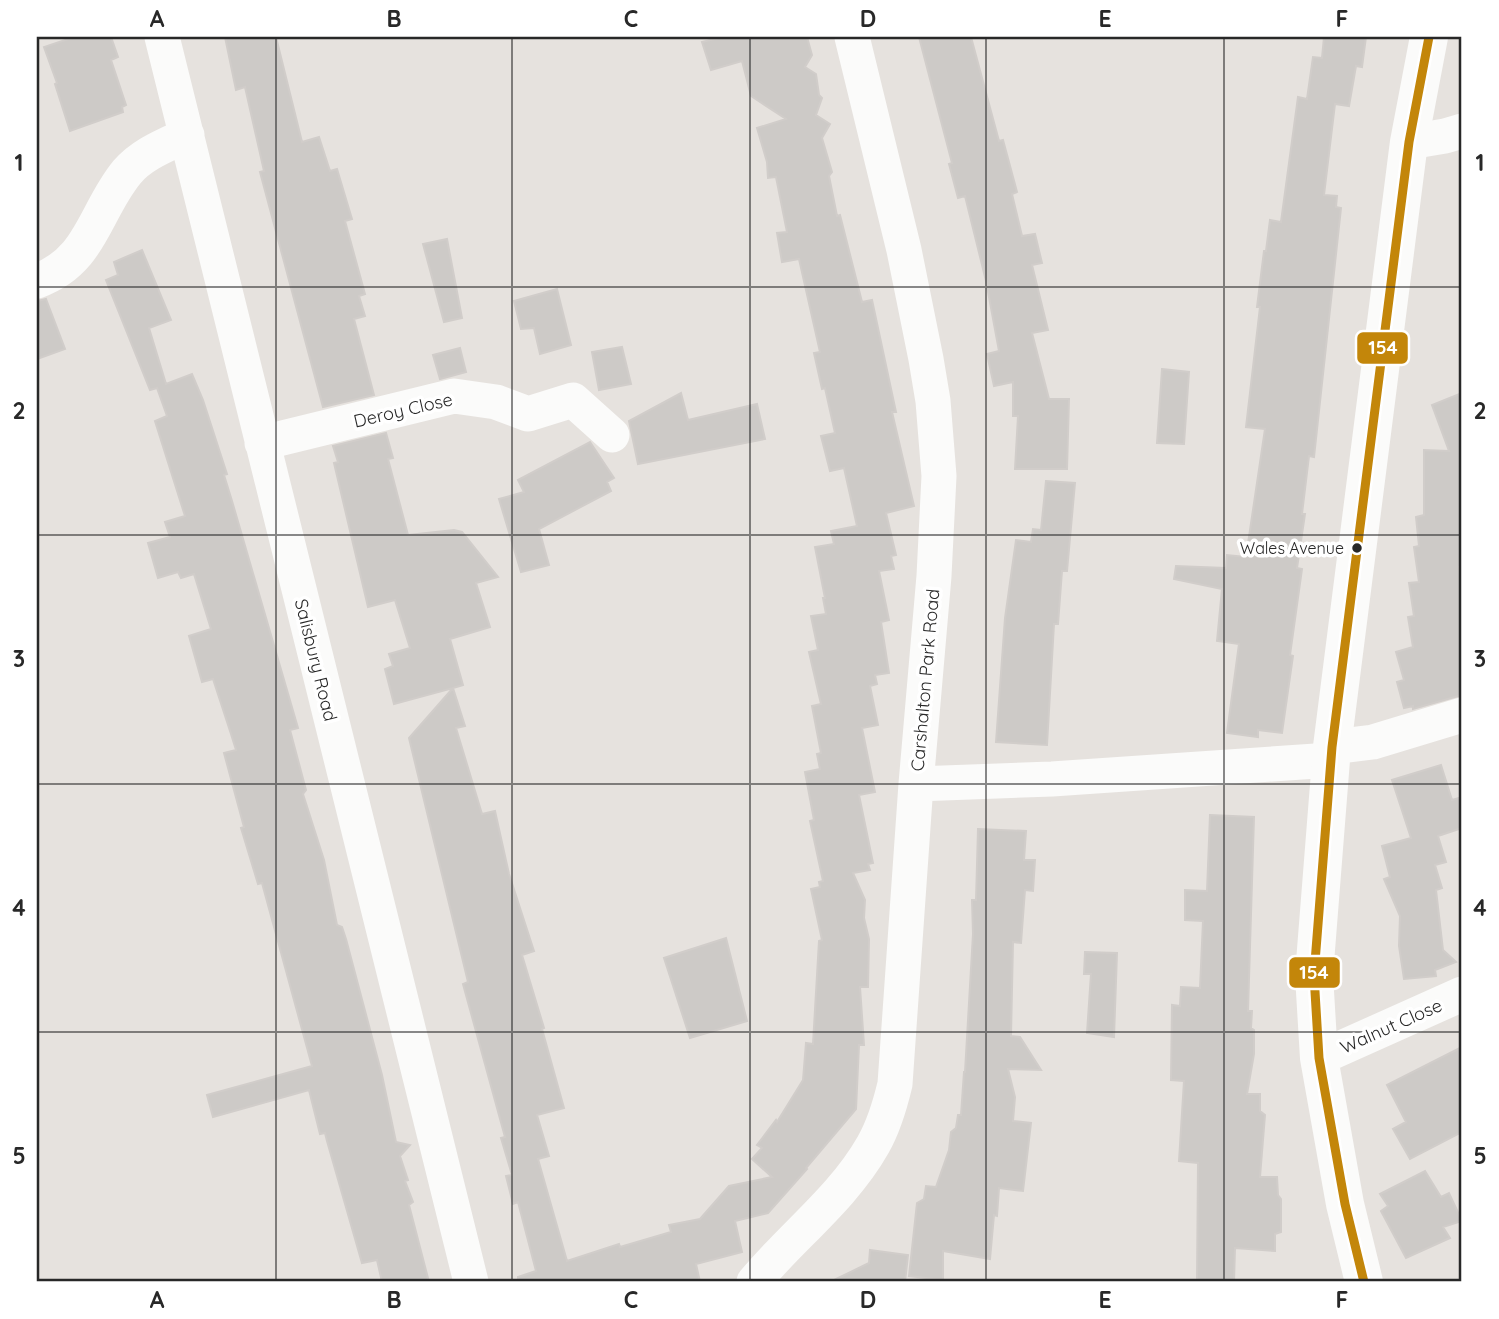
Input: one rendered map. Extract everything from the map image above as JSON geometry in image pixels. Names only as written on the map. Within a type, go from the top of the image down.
[{"type":"main road","points":[[1364,1282],[1345,1204],[1319,1058],[1314,975],[1332,753],[1409,142],[1429,37]]},
{"type":"street","name":"Salisbury Road","points":[[162,37],[471,1282]]},
{"type":"street","name":"Carshalton Park Road","points":[[754,1282],[860,1166],[889,1110],[895,1084],[939,476],[933,401],[904,250],[852,37]]},
{"type":"street","points":[[1409,142],[1462,131]]},
{"type":"street","points":[[37,281],[56,275],[76,257],[127,172],[145,156],[187,135]]},
{"type":"street","name":"Deroy Close","points":[[262,443],[454,396],[496,402],[528,414],[573,400],[612,435]]},
{"type":"street","points":[[916,784],[1052,779],[1332,753],[1462,715]]},
{"type":"street","name":"Walnut Close","points":[[1319,1058],[1462,994]]},
{"type":"building","points":[[74,37],[111,37],[118,57],[111,60],[126,105],[122,107],[123,112],[70,131],[44,47]]},
{"type":"building","points":[[225,37],[276,37],[302,142],[319,137],[330,171],[337,169],[352,219],[345,221],[365,294],[359,296],[365,316],[354,319],[374,395],[323,407],[260,172],[264,171],[245,87],[236,90]]},
{"type":"building","points":[[723,37],[807,37],[812,55],[805,67],[816,74],[819,95],[822,98],[816,115],[830,124],[822,138],[832,172],[829,176],[837,216],[840,215],[862,302],[872,300],[896,412],[892,412],[914,506],[886,513],[896,555],[891,556],[894,569],[879,571],[889,620],[881,622],[889,673],[875,675],[877,684],[870,686],[878,725],[862,728],[875,792],[859,795],[873,863],[868,864],[870,870],[853,873],[865,900],[864,918],[869,939],[868,987],[860,987],[864,1045],[859,1045],[856,1109],[768,1213],[735,1221],[742,1252],[696,1264],[700,1282],[518,1282],[518,1277],[536,1271],[518,1202],[513,1204],[506,1176],[512,1175],[501,1138],[505,1137],[463,984],[468,982],[409,738],[453,688],[465,726],[456,728],[482,814],[495,811],[509,874],[534,951],[522,955],[564,1108],[537,1115],[549,1156],[538,1159],[567,1261],[619,1244],[620,1247],[671,1232],[669,1225],[700,1219],[729,1186],[772,1177],[752,1159],[762,1148],[757,1145],[776,1120],[777,1122],[803,1080],[806,1043],[813,1044],[819,941],[822,940],[811,889],[820,887],[819,882],[823,881],[810,821],[814,820],[805,772],[820,769],[817,754],[821,753],[812,706],[821,704],[809,652],[818,650],[811,616],[826,614],[815,547],[834,544],[831,531],[857,526],[844,468],[830,471],[821,436],[835,433],[814,353],[820,352],[799,259],[782,262],[777,233],[787,232],[776,177],[768,178],[767,162],[757,128],[786,119],[751,96],[742,61],[711,70],[702,42]]},
{"type":"building","points":[[919,37],[971,37],[999,141],[1003,140],[1017,192],[1012,194],[1022,236],[1035,234],[1042,263],[1032,265],[1048,330],[1032,333],[1049,399],[1069,399],[1067,469],[1015,469],[1018,416],[1013,416],[1013,382],[994,386],[987,354],[999,351],[986,281],[965,196],[958,198],[949,164],[952,163]]},
{"type":"building","points":[[1324,37],[1366,37],[1362,67],[1356,66],[1349,106],[1335,104],[1324,195],[1337,196],[1336,207],[1341,208],[1314,457],[1309,456],[1302,514],[1305,514],[1297,568],[1302,569],[1282,733],[1258,730],[1258,737],[1227,733],[1239,644],[1217,641],[1222,589],[1174,579],[1176,566],[1226,568],[1227,555],[1246,557],[1265,429],[1246,427],[1264,251],[1270,220],[1281,222],[1298,97],[1307,99],[1313,57],[1322,58]]},
{"type":"building","points":[[447,239],[462,318],[444,322],[423,244]]},
{"type":"building","points":[[142,250],[171,320],[149,328],[166,384],[192,374],[203,400],[227,474],[224,475],[298,728],[290,730],[306,790],[303,794],[324,860],[337,925],[342,927],[346,939],[382,1075],[396,1142],[410,1145],[400,1156],[408,1180],[405,1181],[413,1202],[409,1205],[429,1282],[382,1282],[377,1260],[362,1263],[325,1133],[320,1134],[309,1090],[213,1117],[207,1095],[312,1066],[262,883],[258,884],[241,828],[244,827],[224,753],[236,750],[213,679],[202,682],[189,636],[211,629],[194,574],[181,578],[178,572],[158,578],[148,543],[170,537],[165,522],[185,516],[155,421],[167,416],[157,388],[150,390],[106,280],[118,275],[114,262]]},
{"type":"building","points":[[557,289],[571,345],[540,354],[534,328],[521,329],[514,301]]},
{"type":"building","points":[[46,299],[65,349],[37,359],[37,301]]},
{"type":"building","points":[[622,347],[631,384],[599,390],[592,352]]},
{"type":"building","points":[[460,348],[466,372],[440,379],[433,355]]},
{"type":"building","points":[[1162,369],[1189,372],[1184,444],[1157,443]]},
{"type":"building","points":[[681,393],[688,420],[757,404],[765,439],[638,464],[629,421]]},
{"type":"building","points":[[1462,393],[1462,567],[1459,567],[1462,590],[1462,695],[1413,709],[1413,706],[1404,708],[1397,682],[1404,680],[1396,652],[1413,647],[1408,617],[1414,616],[1409,583],[1419,582],[1414,547],[1419,546],[1416,517],[1424,515],[1424,450],[1449,451],[1432,405]]},
{"type":"building","points":[[386,433],[393,458],[388,459],[408,535],[454,530],[462,532],[498,577],[476,583],[490,627],[450,639],[463,685],[394,704],[385,669],[393,666],[389,654],[410,648],[395,600],[368,607],[334,463],[338,462],[333,446]]},
{"type":"building","points":[[590,442],[614,478],[607,482],[611,491],[539,529],[549,565],[521,572],[499,499],[524,492],[518,480]]},
{"type":"building","points":[[1046,481],[1075,483],[1067,571],[1062,571],[1058,624],[1054,624],[1047,745],[996,742],[1005,618],[1016,540],[1031,542],[1033,529],[1041,530]]},
{"type":"building","points":[[1441,765],[1452,800],[1462,797],[1462,828],[1438,836],[1446,862],[1435,865],[1442,888],[1436,890],[1443,950],[1456,962],[1435,970],[1436,976],[1404,979],[1399,946],[1400,916],[1384,879],[1390,877],[1382,846],[1411,838],[1392,780]]},
{"type":"building","points":[[1210,815],[1254,817],[1248,1011],[1252,1011],[1254,1054],[1247,1094],[1260,1094],[1260,1111],[1265,1115],[1260,1177],[1277,1177],[1278,1195],[1281,1199],[1281,1232],[1275,1234],[1275,1251],[1235,1248],[1234,1282],[1197,1282],[1198,1163],[1179,1161],[1184,1081],[1171,1080],[1172,1005],[1180,1006],[1181,987],[1200,988],[1203,921],[1185,920],[1185,890],[1207,891]]},
{"type":"building","points":[[978,829],[1026,831],[1024,860],[1035,860],[1033,891],[1025,890],[1021,943],[1013,942],[1011,1036],[1020,1037],[1041,1070],[1008,1069],[1015,1097],[1013,1121],[1031,1123],[1023,1191],[999,1188],[990,1259],[943,1251],[943,1280],[909,1276],[917,1203],[924,1199],[926,1186],[936,1187],[949,1150],[951,1132],[956,1128],[958,1115],[961,1115],[973,934],[972,900],[976,900]]},
{"type":"building","points":[[726,938],[747,1021],[690,1038],[664,958]]},
{"type":"building","points":[[1085,952],[1117,953],[1114,1037],[1087,1033],[1091,974],[1084,974]]},
{"type":"building","points":[[1462,1047],[1462,1132],[1410,1159],[1393,1129],[1406,1122],[1387,1085]]},
{"type":"building","points":[[1425,1171],[1441,1197],[1449,1193],[1462,1221],[1443,1227],[1450,1238],[1406,1258],[1381,1211],[1388,1206],[1380,1194]]},
{"type":"building","points":[[870,1250],[908,1255],[905,1282],[830,1282],[869,1263]]},
{"type":"transit line","name":"154","points":[[1364,1282],[1345,1204],[1319,1058],[1314,975],[1332,747],[1409,142],[1429,37]]},
{"type":"place","name":"Wales Avenue","points":[[1357,548]]}]
